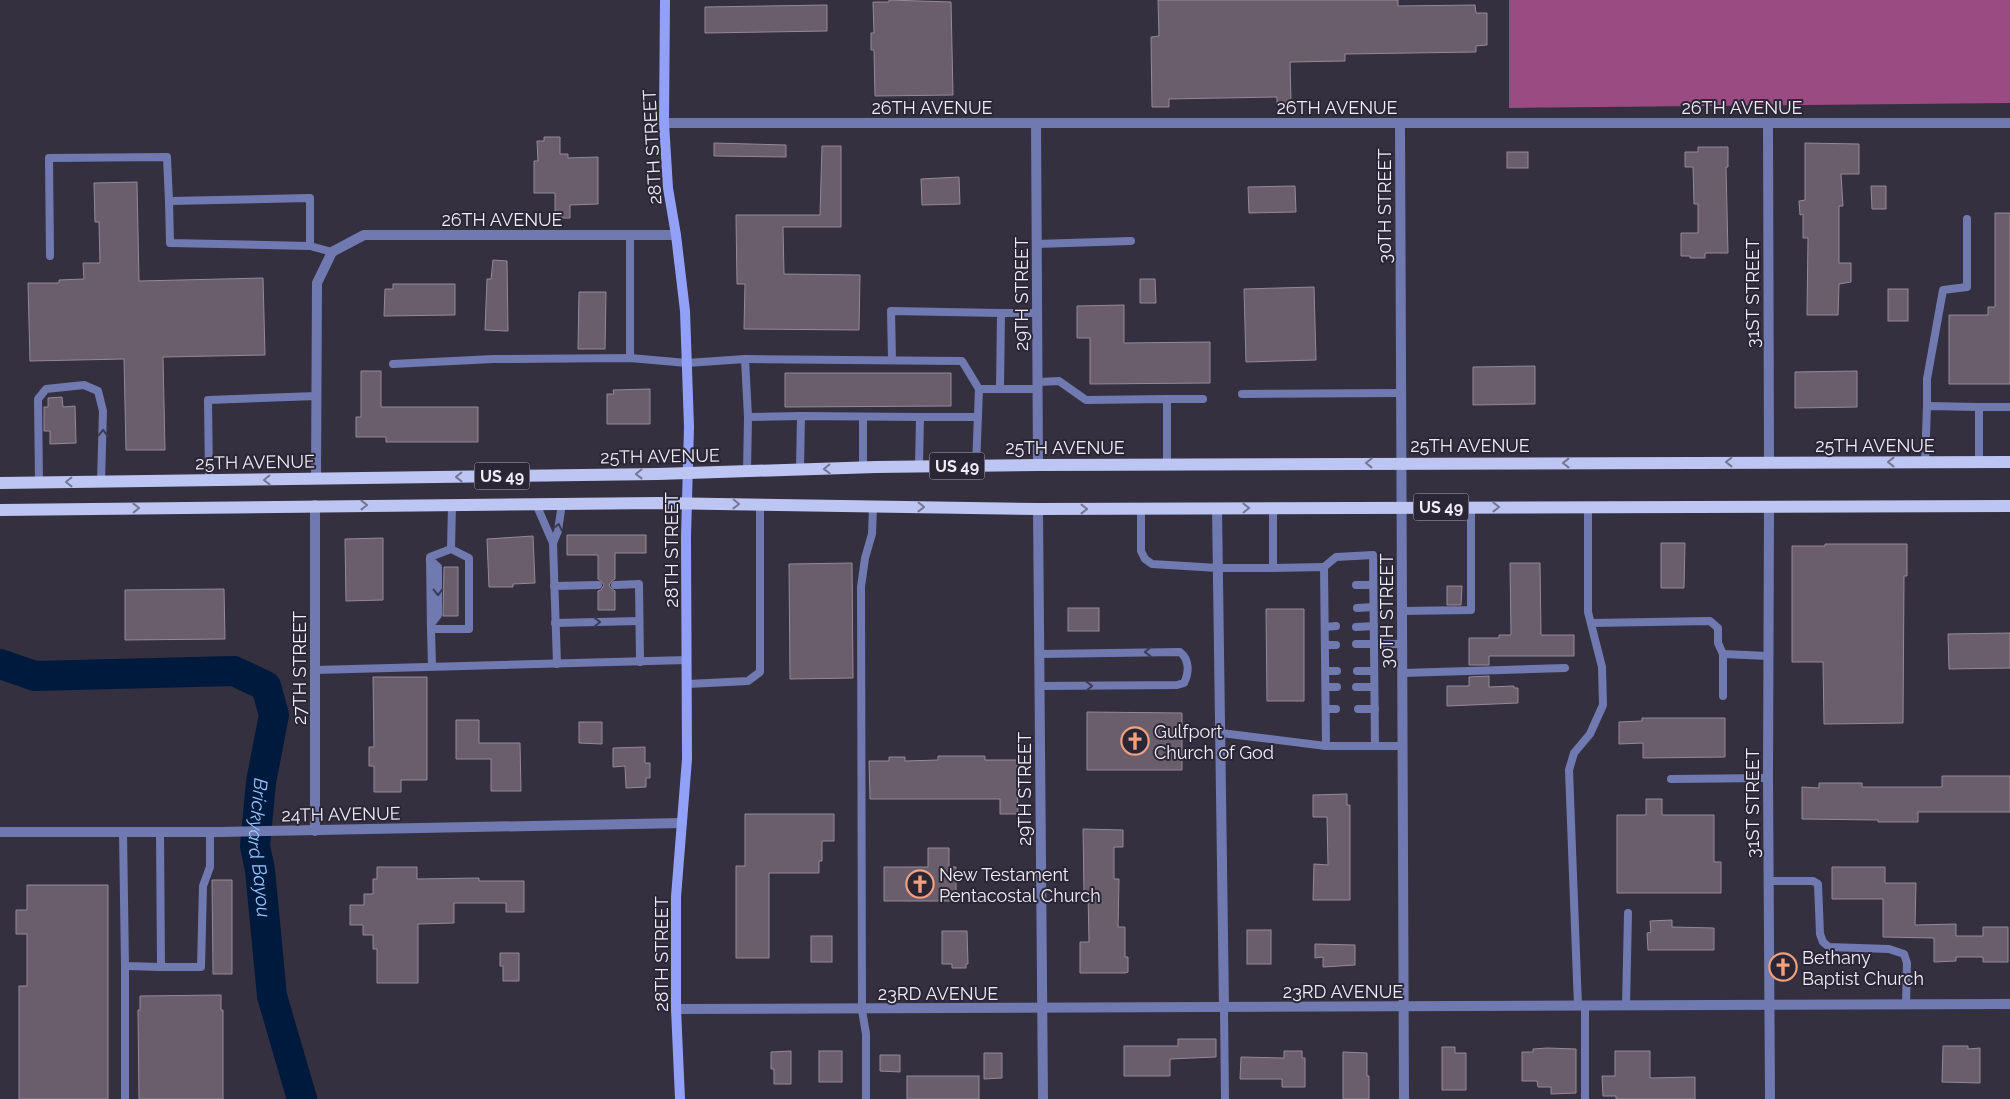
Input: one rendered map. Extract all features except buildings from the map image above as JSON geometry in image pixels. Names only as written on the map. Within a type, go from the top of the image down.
[{"type":"main road","name":"28TH STREET","points":[[664,0],[664,123],[668,188],[685,311],[689,427],[687,503],[687,759],[676,897],[676,1009],[680,1099]]},
{"type":"main road","name":"25TH AVENUE","points":[[0,483],[316,479],[918,466],[2010,462]]},
{"type":"main road","name":"US 49","points":[[0,510],[562,503],[687,503],[1038,509],[1402,506],[1769,508],[2010,506]]},
{"type":"street","name":"26TH AVENUE","points":[[664,123],[2010,123]]},
{"type":"street","name":"29TH STREET","points":[[1036,123],[1038,465]]},
{"type":"street","name":"30TH STREET","points":[[1400,123],[1404,1099]]},
{"type":"street","name":"31ST STREET","points":[[1768,123],[1769,462]]},
{"type":"street","name":"26TH AVENUE","points":[[332,252],[364,236],[676,235]]},
{"type":"street","points":[[316,479],[317,283],[332,252]]},
{"type":"street","name":"27TH STREET","points":[[315,505],[315,831]]},
{"type":"street","points":[[1218,508],[1224,1008]]},
{"type":"street","name":"31ST STREET","points":[[1769,508],[1770,1099]]},
{"type":"street","name":"29TH STREET","points":[[1038,509],[1043,1099]]},
{"type":"street","name":"24TH AVENUE","points":[[0,832],[315,831],[682,823]]},
{"type":"street","name":"23RD AVENUE","points":[[676,1009],[862,1010],[2010,1004]]},
{"type":"lane","points":[[50,256],[50,158],[167,157],[170,243],[310,246],[332,252]]},
{"type":"lane","points":[[169,201],[310,198],[310,246]]},
{"type":"lane","points":[[1925,462],[1927,379],[1943,290],[1967,287],[1967,220]]},
{"type":"lane","points":[[630,235],[630,358]]},
{"type":"lane","points":[[1036,244],[1131,241]]},
{"type":"lane","points":[[892,360],[892,311],[1037,313]]},
{"type":"lane","points":[[1000,389],[1001,313]]},
{"type":"lane","points":[[393,364],[630,358],[687,363],[744,358],[962,361],[979,389],[976,466]]},
{"type":"lane","points":[[744,358],[748,417],[747,471]]},
{"type":"lane","points":[[979,389],[1038,386],[1059,381],[1086,400],[1203,399]]},
{"type":"lane","points":[[39,482],[38,399],[46,389],[84,385],[98,391],[103,411],[101,482]]},
{"type":"lane","points":[[1242,394],[1401,393]]},
{"type":"lane","points":[[209,480],[208,400],[316,396]]},
{"type":"lane","points":[[1167,399],[1167,464]]},
{"type":"lane","points":[[1927,406],[2010,407]]},
{"type":"lane","points":[[1979,408],[1979,462]]},
{"type":"lane","points":[[800,470],[801,416]]},
{"type":"lane","points":[[748,417],[978,417]]},
{"type":"lane","points":[[863,417],[863,467]]},
{"type":"lane","points":[[918,466],[920,417]]},
{"type":"lane","points":[[553,543],[558,532],[562,503]]},
{"type":"lane","points":[[536,504],[553,543],[556,664]]},
{"type":"lane","points":[[688,684],[748,681],[760,672],[760,504]]},
{"type":"lane","points":[[451,549],[452,505]]},
{"type":"lane","points":[[866,1099],[866,1034],[862,1010],[861,587],[865,558],[872,534],[873,506]]},
{"type":"lane","points":[[1402,611],[1471,610],[1471,507]]},
{"type":"lane","points":[[1585,1099],[1582,1006],[1569,770],[1574,753],[1590,734],[1603,705],[1602,667],[1588,612],[1588,507]]},
{"type":"lane","points":[[1141,508],[1142,551],[1145,559],[1152,564],[1218,568],[1324,567],[1336,557],[1373,555],[1375,746]]},
{"type":"lane","points":[[1273,508],[1273,568]]},
{"type":"lane","points":[[431,626],[468,629],[469,558],[451,549],[430,557],[431,626],[432,666]]},
{"type":"lane","points":[[1324,567],[1328,585],[1329,608],[1325,627],[1326,746]]},
{"type":"lane","points":[[615,585],[639,584],[640,662]]},
{"type":"lane","points":[[1356,585],[1373,585]]},
{"type":"lane","points":[[554,586],[598,586]]},
{"type":"lane","points":[[1357,608],[1373,607]]},
{"type":"lane","points":[[555,622],[640,621]]},
{"type":"lane","points":[[1591,624],[1710,621],[1718,628],[1718,643],[1723,654],[1723,696]]},
{"type":"lane","points":[[1325,627],[1336,626]]},
{"type":"lane","points":[[1356,627],[1374,626]]},
{"type":"lane","points":[[1356,644],[1402,644]]},
{"type":"lane","points":[[1325,645],[1336,645]]},
{"type":"lane","points":[[1040,654],[1180,652],[1188,662],[1187,678],[1184,683],[1177,685],[1040,686]]},
{"type":"lane","points":[[1723,654],[1769,656]]},
{"type":"lane","points":[[315,670],[687,660]]},
{"type":"lane","points":[[1402,673],[1565,668]]},
{"type":"lane","points":[[1326,671],[1337,671]]},
{"type":"lane","points":[[1357,672],[1374,671]]},
{"type":"lane","points":[[1326,687],[1337,687]]},
{"type":"lane","points":[[1356,687],[1374,687]]},
{"type":"lane","points":[[1326,709],[1336,709]]},
{"type":"lane","points":[[1358,709],[1375,709]]},
{"type":"lane","points":[[1220,733],[1326,746],[1402,746]]},
{"type":"lane","points":[[1671,779],[1768,778]]},
{"type":"lane","points":[[123,832],[125,1099]]},
{"type":"lane","points":[[160,832],[162,967]]},
{"type":"lane","points":[[125,966],[201,967],[202,886],[210,867],[215,832]]},
{"type":"lane","points":[[1769,881],[1813,881],[1818,884],[1820,934],[1823,942],[1829,947],[1889,949],[1904,954],[1907,963],[1906,1005]]},
{"type":"lane","points":[[1626,1006],[1628,913]]},
{"type":"lane","points":[[1224,1008],[1225,1099]]},
{"type":"shaded area","points":[[1509,0],[2010,0],[2010,103],[1509,108]]},
{"type":"waterway","name":"Brickyard Bayou","points":[[0,664],[35,676],[234,671],[266,686],[274,715],[261,782],[255,846],[260,870],[272,996],[302,1099]]},
{"type":"place","name":"Gulfport Church of God","points":[[1135,741]]},
{"type":"place","name":"New Testament Pentacostal Church","points":[[920,884]]},
{"type":"place","name":"Bethany Baptist Church","points":[[1783,967]]}]
